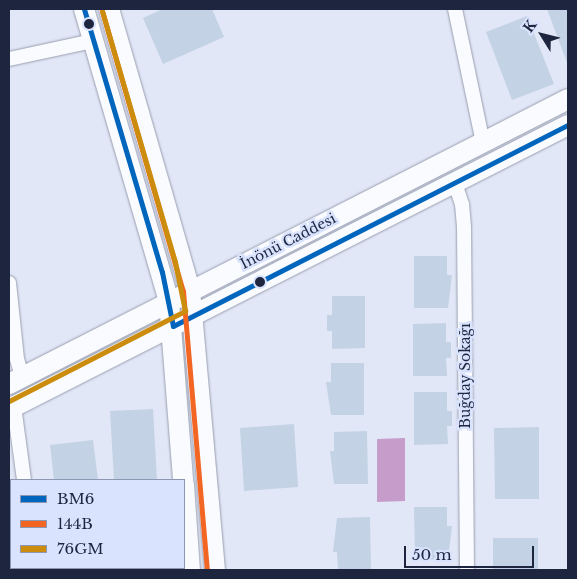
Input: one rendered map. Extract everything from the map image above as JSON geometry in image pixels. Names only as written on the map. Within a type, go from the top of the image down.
[{"type":"main road","points":[[84,9],[169,301],[173,326],[183,479]]},
{"type":"main road","points":[[109,9],[190,290],[194,315],[215,570]]},
{"type":"main road","name":"İnönü Caddesi","points":[[16,381],[190,290],[568,99]]},
{"type":"main road","points":[[12,407],[568,125]]},
{"type":"main road","points":[[185,499],[190,570]]},
{"type":"street","points":[[455,9],[483,143]]},
{"type":"street","points":[[9,60],[92,41]]},
{"type":"street","name":"Buğday Sokağı","points":[[455,183],[462,204],[464,228],[467,570]]},
{"type":"street","points":[[9,283],[16,359],[16,381]]},
{"type":"street","points":[[12,407],[24,479]]},
{"type":"shaded area","points":[[405,438],[405,501],[377,502],[377,439]]},
{"type":"building","points":[[163,9],[212,9],[224,37],[163,64],[143,18]]},
{"type":"building","points":[[547,9],[568,9],[568,65]]},
{"type":"building","points":[[527,16],[554,84],[512,100],[486,32]]},
{"type":"building","points":[[414,256],[447,256],[447,275],[452,275],[448,308],[414,308]]},
{"type":"building","points":[[332,296],[365,296],[365,348],[332,349],[332,331],[327,331],[327,315],[332,315]]},
{"type":"building","points":[[446,323],[446,342],[451,342],[451,358],[446,358],[447,376],[413,376],[413,324]]},
{"type":"building","points":[[331,363],[364,363],[364,415],[331,415],[326,382],[331,382]]},
{"type":"building","points":[[414,392],[447,392],[447,411],[452,411],[452,426],[447,426],[448,444],[414,445]]},
{"type":"building","points":[[153,409],[157,479],[114,479],[110,411]]},
{"type":"building","points":[[294,424],[298,487],[244,491],[240,428]]},
{"type":"building","points":[[539,427],[539,499],[495,499],[494,428]]},
{"type":"building","points":[[367,431],[368,484],[334,484],[330,451],[334,451],[334,432]]},
{"type":"building","points":[[93,440],[98,479],[54,479],[50,445]]},
{"type":"building","points":[[414,507],[447,507],[447,526],[452,526],[448,559],[415,560]]},
{"type":"building","points":[[370,517],[371,570],[338,570],[337,552],[333,552],[337,518]]},
{"type":"building","points":[[493,538],[538,538],[538,570],[493,570]]},
{"type":"transit line","name":"BM6","points":[[84,9],[162,272],[173,326],[568,125]]},
{"type":"transit line","name":"144B","points":[[102,11],[183,291],[207,570]]},
{"type":"transit line","name":"76GM","points":[[9,401],[185,311],[175,262],[102,11]]}]
